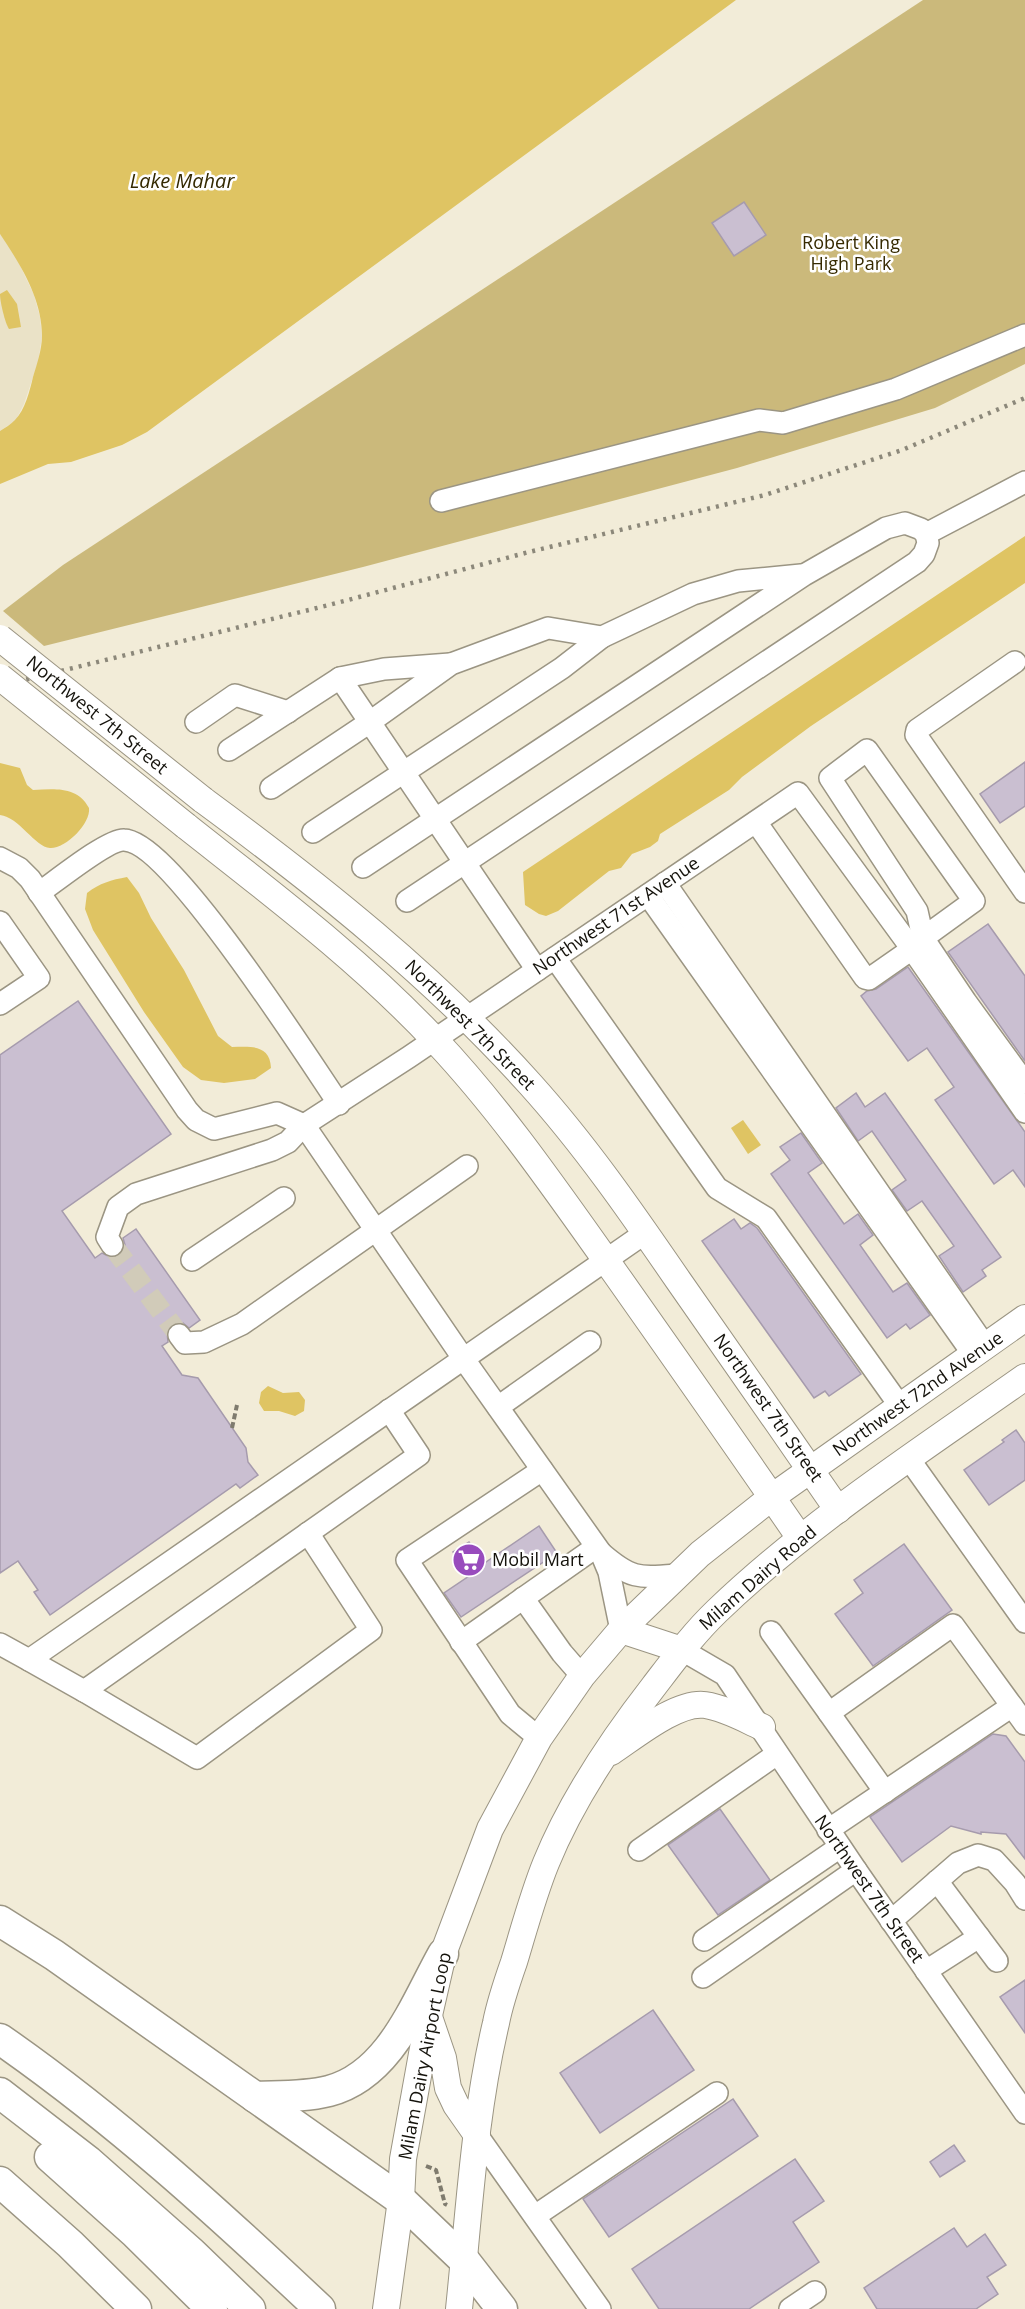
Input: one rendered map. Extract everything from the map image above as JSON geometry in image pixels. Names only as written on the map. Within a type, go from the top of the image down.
[{"type":"highway","points":[[0,1921],[54,1955],[401,2200],[464,2260],[502,2309]]},
{"type":"highway","points":[[255,2097],[300,2096],[327,2091],[347,2085],[367,2072],[384,2055],[397,2037],[443,1953]]},
{"type":"highway","points":[[0,2039],[86,2102],[202,2198],[320,2309]]},
{"type":"highway","points":[[0,2093],[88,2161],[192,2253],[250,2309]]},
{"type":"highway","points":[[0,2116],[70,2173],[212,2309]]},
{"type":"highway","points":[[0,2182],[70,2244],[136,2309]]},
{"type":"main road","name":"Northwest 7th Street","points":[[0,638],[377,935],[467,1017],[531,1085],[577,1140],[645,1233],[838,1510]]},
{"type":"main road","name":"Northwest 7th Street","points":[[0,677],[324,937],[378,984],[434,1039],[500,1116],[606,1260],[800,1538]]},
{"type":"main road","name":"Northwest 72nd Avenue","points":[[810,1470],[1025,1318]]},
{"type":"main road","points":[[838,1510],[1025,1377]]},
{"type":"main road","name":"Milam Dairy Airport Loop","points":[[386,2309],[401,2200],[403,2158],[429,2015],[443,1953],[490,1829],[539,1738],[582,1676],[621,1630],[676,1575],[711,1545],[810,1470]]},
{"type":"main road","name":"Milam Dairy Road","points":[[682,1650],[717,1611],[800,1538],[838,1510]]},
{"type":"main road","points":[[459,2309],[477,2134],[496,2021],[528,1913],[546,1862],[579,1797],[633,1712],[682,1650],[621,1630]]},
{"type":"main road","points":[[603,1757],[674,1712],[692,1705],[721,1709],[762,1727]]},
{"type":"main road","points":[[429,2015],[443,2058],[448,2088],[456,2105],[477,2134]]},
{"type":"street","points":[[441,501],[759,420],[783,423],[896,389],[1025,335]]},
{"type":"street","points":[[926,534],[1025,482]]},
{"type":"street","points":[[363,867],[804,575],[886,528],[905,524],[921,529],[926,534],[928,543],[924,554],[917,562],[407,901]]},
{"type":"street","points":[[313,832],[562,668],[602,637],[693,594],[738,581],[804,575]]},
{"type":"street","points":[[271,788],[370,722],[451,664],[548,628],[602,637]]},
{"type":"street","points":[[1015,662],[917,730],[916,735],[1025,892]]},
{"type":"street","points":[[228,750],[340,678],[384,669],[451,664]]},
{"type":"street","points":[[340,678],[537,970]]},
{"type":"street","points":[[196,722],[235,695],[288,712]]},
{"type":"street","points":[[756,822],[865,978],[869,979],[917,944],[974,901],[867,750],[830,778],[917,911],[917,944],[1025,1112]]},
{"type":"street","name":"Northwest 71st Avenue","points":[[112,1245],[108,1237],[118,1207],[136,1194],[272,1150],[288,1142],[304,1125],[339,1104],[798,793],[917,944]]},
{"type":"street","points":[[39,893],[111,843],[127,840],[138,844],[165,867],[197,903],[339,1104]]},
{"type":"street","points":[[0,858],[19,868],[39,893],[196,1120],[214,1129],[277,1113],[304,1125],[598,1550],[609,1572],[621,1630]]},
{"type":"street","points":[[656,889],[979,1350]]},
{"type":"street","points":[[0,922],[39,978],[0,1004]]},
{"type":"street","points":[[917,944],[966,1002],[1025,1083]]},
{"type":"street","points":[[555,958],[717,1188],[766,1218],[900,1406]]},
{"type":"street","points":[[179,1335],[185,1343],[204,1342],[242,1324],[467,1166]]},
{"type":"street","points":[[192,1260],[284,1198]]},
{"type":"street","points":[[29,1660],[645,1233]]},
{"type":"street","points":[[498,1407],[590,1342]]},
{"type":"street","points":[[84,1691],[419,1455],[389,1410]]},
{"type":"street","points":[[909,1459],[1025,1622]]},
{"type":"street","points":[[539,1738],[510,1714],[407,1560],[542,1470]]},
{"type":"street","points":[[0,1644],[197,1758],[371,1630],[309,1533]]},
{"type":"street","points":[[598,1550],[619,1568],[638,1576],[676,1575]]},
{"type":"street","points":[[461,1642],[523,1598],[598,1550]]},
{"type":"street","points":[[523,1598],[562,1653],[582,1676]]},
{"type":"street","points":[[829,1713],[952,1625],[1025,1724]]},
{"type":"street","points":[[771,1632],[885,1792]]},
{"type":"street","name":"Northwest 7th Street","points":[[682,1650],[726,1675],[891,1921],[1021,2100]]},
{"type":"street","points":[[704,1940],[834,1838],[885,1792],[1012,1706]]},
{"type":"street","points":[[639,1850],[777,1754]]},
{"type":"street","points":[[891,1921],[958,1863],[978,1855],[994,1860],[1015,1883],[1025,1899]]},
{"type":"street","points":[[703,1977],[856,1870]]},
{"type":"street","points":[[937,1881],[997,1961]]},
{"type":"street","points":[[926,1971],[979,1937]]},
{"type":"street","points":[[535,2216],[717,2093]]},
{"type":"street","points":[[477,2134],[600,2309]]},
{"type":"street","points":[[790,2309],[814,2292]]},
{"type":"path","points":[[232,1428],[237,1405]]},
{"type":"path","points":[[426,2166],[436,2170],[445,2204],[453,2206]]},
{"type":"shaded area","points":[[0,234],[16,257],[34,295],[42,337],[38,362],[24,404],[16,420],[0,431]]},
{"type":"green space","name":"Robert King High Park","points":[[923,0],[1025,0],[1025,364],[935,408],[737,468],[363,567],[44,646],[3,611],[63,565]]},
{"type":"water","name":"Lake Mahar","points":[[0,0],[736,0],[147,432],[122,445],[71,462],[48,464],[0,484],[0,431],[19,416],[29,394],[42,336],[34,295],[22,269],[0,234]]},
{"type":"water","points":[[7,290],[17,304],[21,327],[9,329],[6,322],[0,294]]},
{"type":"water","points":[[1025,536],[1025,583],[811,726],[742,777],[729,790],[660,834],[658,841],[632,854],[621,868],[609,871],[558,911],[546,916],[525,905],[523,872]]},
{"type":"water","points":[[0,763],[20,768],[27,785],[33,790],[65,790],[84,801],[89,808],[89,814],[76,834],[63,844],[50,848],[39,843],[14,821],[0,815]]},
{"type":"water","points":[[127,877],[139,893],[151,918],[184,970],[218,1036],[232,1047],[251,1047],[262,1050],[270,1060],[271,1068],[255,1079],[224,1083],[201,1080],[183,1067],[144,1012],[93,930],[85,909],[87,893],[106,882]]},
{"type":"water","points":[[743,1120],[761,1145],[748,1154],[731,1128]]},
{"type":"water","points":[[268,1386],[283,1393],[299,1392],[305,1400],[304,1411],[295,1416],[279,1411],[264,1411],[259,1403],[261,1392]]},
{"type":"building","points":[[744,202],[766,235],[734,256],[712,223]]},
{"type":"building","points":[[1025,762],[1025,806],[1000,823],[980,794]]},
{"type":"building","points":[[988,924],[1025,976],[1025,1061],[948,952]]},
{"type":"building","points":[[908,967],[1025,1132],[1025,1187],[1013,1170],[994,1184],[935,1100],[954,1087],[927,1048],[908,1061],[861,996],[867,991],[876,989]]},
{"type":"building","points":[[78,1001],[171,1134],[62,1211],[95,1258],[102,1253],[112,1258],[119,1255],[125,1245],[123,1238],[136,1229],[200,1320],[189,1328],[183,1323],[172,1325],[167,1331],[168,1342],[162,1346],[182,1375],[198,1378],[246,1448],[248,1462],[258,1475],[240,1488],[236,1484],[50,1615],[34,1592],[38,1590],[18,1561],[0,1573],[0,1055]]},
{"type":"building","points":[[856,1093],[865,1107],[885,1093],[1001,1257],[982,1270],[986,1276],[963,1292],[939,1256],[954,1246],[922,1201],[907,1211],[892,1190],[906,1180],[872,1131],[858,1141],[836,1108]]},
{"type":"building","points":[[801,1133],[822,1163],[808,1173],[844,1224],[858,1214],[873,1235],[860,1245],[893,1292],[907,1283],[930,1315],[910,1329],[906,1324],[887,1338],[771,1174],[790,1160],[780,1147]]},
{"type":"building","points":[[734,1219],[741,1229],[750,1223],[757,1228],[861,1374],[829,1396],[825,1391],[814,1398],[702,1241]]},
{"type":"building","points":[[1016,1430],[1025,1443],[1025,1480],[989,1505],[964,1470],[1004,1442],[1002,1440]]},
{"type":"building","points":[[539,1526],[557,1553],[461,1617],[444,1593],[469,1576],[453,1552],[469,1542],[483,1564]]},
{"type":"building","points":[[904,1544],[952,1610],[873,1666],[835,1614],[863,1593],[854,1580]]},
{"type":"building","points":[[993,1734],[1006,1736],[1025,1762],[1025,1859],[1006,1834],[981,1832],[981,1834],[951,1826],[902,1862],[870,1817]]},
{"type":"building","points":[[720,1809],[770,1880],[718,1915],[668,1845]]},
{"type":"building","points":[[1025,1980],[1025,2033],[1000,1997]]},
{"type":"building","points":[[653,2010],[694,2070],[600,2133],[560,2073]]},
{"type":"building","points":[[733,2099],[758,2136],[609,2237],[583,2199]]},
{"type":"building","points":[[954,2145],[965,2161],[940,2177],[930,2162]]},
{"type":"building","points":[[795,2159],[824,2201],[793,2222],[819,2262],[749,2309],[659,2309],[632,2269]]},
{"type":"building","points":[[954,2228],[967,2247],[985,2234],[1006,2265],[987,2277],[998,2294],[976,2309],[877,2309],[864,2288]]},
{"type":"tunnel","points":[[112,1245],[179,1335]]},
{"type":"railway","points":[[0,686],[329,605],[529,552],[765,495],[902,450],[1025,398]]},
{"type":"place","name":"Mobil Mart","points":[[469,1560]]}]
